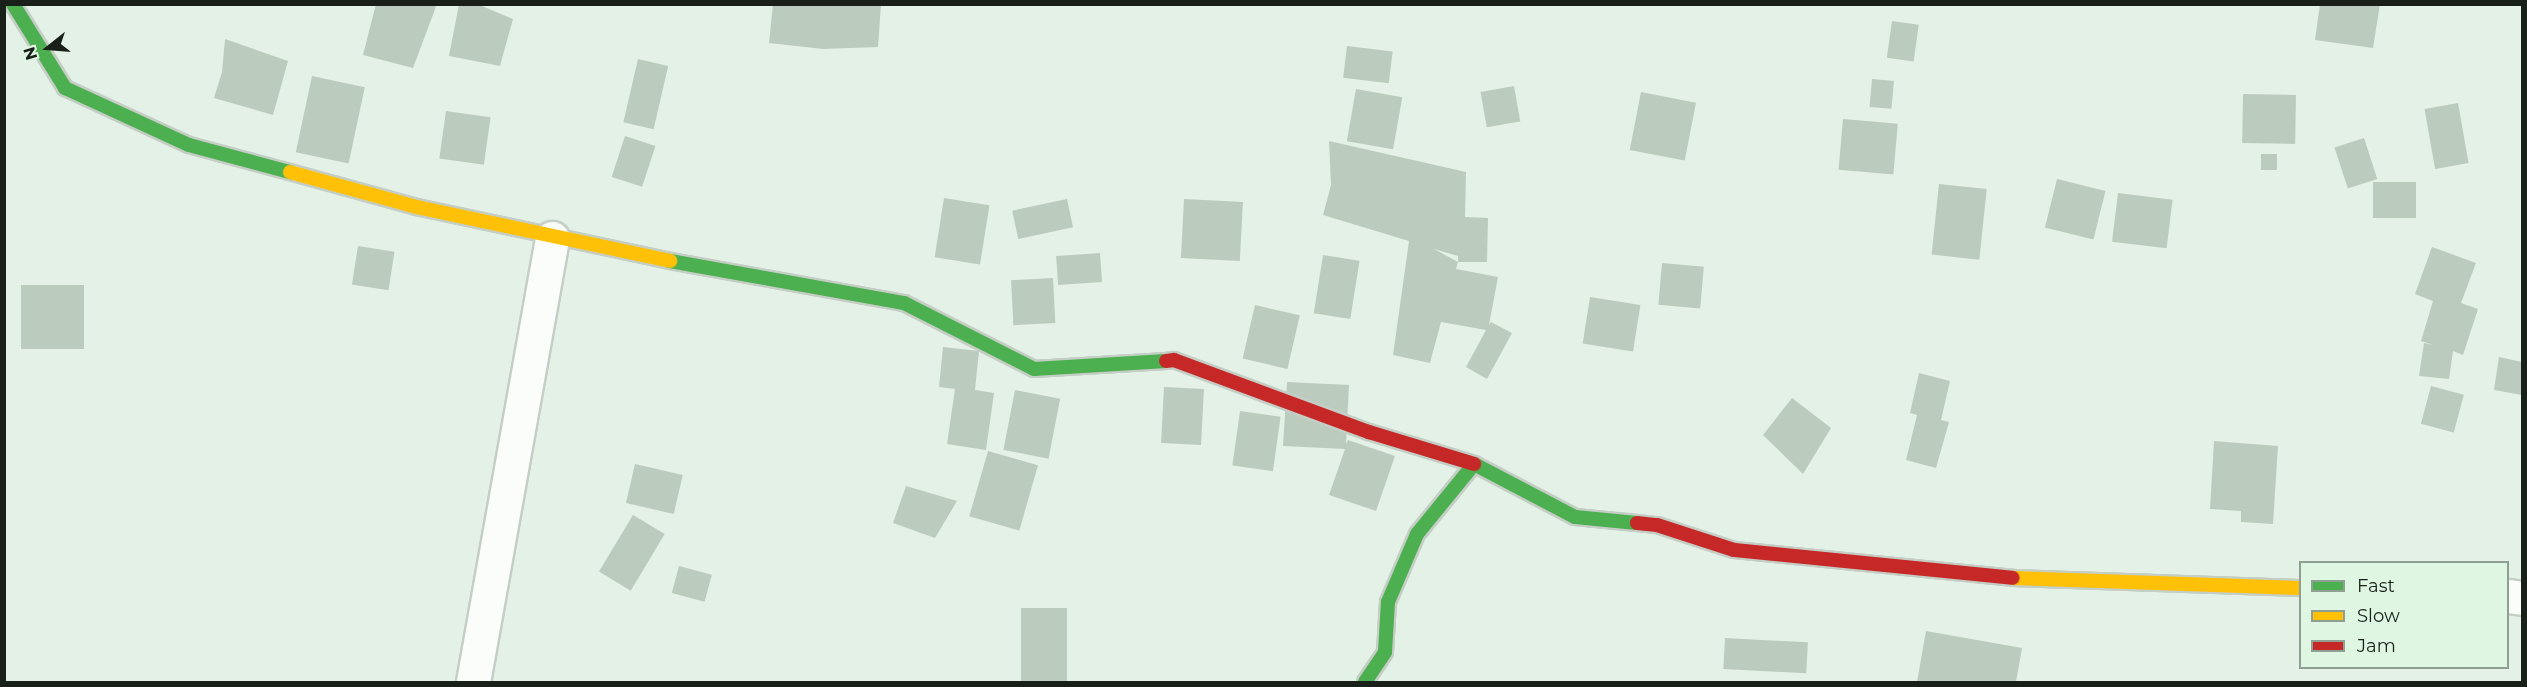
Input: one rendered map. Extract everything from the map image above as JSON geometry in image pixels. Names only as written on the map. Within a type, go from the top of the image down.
[{"type":"street","points":[[13,4],[65,88],[189,145],[552,238],[904,303],[1034,369],[1174,360],[1369,432],[1474,464],[1575,517],[1657,525],[1734,550],[2038,581],[2299,588]]},
{"type":"street","points":[[473,682],[552,238]]},
{"type":"street","points":[[1365,682],[1385,652],[1388,602],[1417,534],[1474,464]]},
{"type":"building","points":[[376,4],[437,4],[413,68],[363,55]]},
{"type":"building","points":[[459,4],[477,4],[513,19],[500,66],[449,56]]},
{"type":"building","points":[[773,4],[881,4],[878,47],[823,49],[769,43]]},
{"type":"building","points":[[2320,4],[2380,4],[2373,48],[2315,40]]},
{"type":"building","points":[[1892,21],[1919,25],[1914,61],[1887,58]]},
{"type":"building","points":[[225,39],[288,61],[273,115],[214,98],[222,72]]},
{"type":"building","points":[[1347,46],[1393,52],[1389,83],[1343,78]]},
{"type":"building","points":[[638,59],[668,66],[654,129],[623,122]]},
{"type":"building","points":[[312,76],[365,87],[349,164],[296,152]]},
{"type":"building","points":[[1872,79],[1894,81],[1891,109],[1870,107]]},
{"type":"building","points":[[1514,86],[1520,121],[1487,127],[1481,92]]},
{"type":"building","points":[[1356,89],[1402,97],[1393,149],[1347,141]]},
{"type":"building","points":[[1641,92],[1696,103],[1685,161],[1630,150]]},
{"type":"building","points":[[2243,94],[2296,95],[2295,144],[2242,143]]},
{"type":"building","points":[[2458,103],[2469,163],[2435,169],[2425,109]]},
{"type":"building","points":[[446,111],[491,117],[484,165],[439,159]]},
{"type":"building","points":[[1843,119],[1898,124],[1893,175],[1839,170]]},
{"type":"building","points":[[625,136],[655,146],[642,187],[612,177]]},
{"type":"building","points":[[2364,138],[2377,179],[2348,188],[2335,148]]},
{"type":"building","points":[[1329,141],[1466,172],[1465,217],[1488,218],[1487,262],[1458,262],[1456,269],[1498,277],[1489,325],[1491,322],[1512,333],[1487,379],[1466,367],[1486,330],[1441,322],[1430,363],[1393,355],[1409,241],[1323,215],[1331,185]],"holes":[[[1434,249],[1458,256],[1458,262]]]},
{"type":"building","points":[[2261,154],[2277,154],[2277,170],[2261,170]]},
{"type":"building","points":[[2057,179],[2106,191],[2093,240],[2045,228]]},
{"type":"building","points":[[2373,182],[2416,182],[2416,218],[2373,218]]},
{"type":"building","points":[[1939,184],[1987,189],[1979,260],[1932,255]]},
{"type":"building","points":[[2118,193],[2173,200],[2167,248],[2112,242]]},
{"type":"building","points":[[944,198],[989,205],[980,264],[935,257]]},
{"type":"building","points":[[1067,199],[1073,227],[1018,239],[1012,211]]},
{"type":"building","points":[[1184,199],[1243,202],[1240,261],[1181,258]]},
{"type":"building","points":[[358,246],[395,252],[388,290],[352,285]]},
{"type":"building","points":[[2432,247],[2476,263],[2461,303],[2478,309],[2463,355],[2453,351],[2449,379],[2419,376],[2424,343],[2433,345],[2421,341],[2433,301],[2415,294]]},
{"type":"building","points":[[1100,253],[1102,282],[1058,285],[1056,256]]},
{"type":"building","points":[[1323,255],[1360,261],[1350,319],[1314,313]]},
{"type":"building","points":[[1662,263],[1704,267],[1700,309],[1658,305]]},
{"type":"building","points":[[1053,278],[1055,323],[1013,325],[1011,280]]},
{"type":"building","points":[[21,285],[84,285],[84,349],[21,349]]},
{"type":"building","points":[[1590,297],[1640,305],[1633,351],[1583,343]]},
{"type":"building","points":[[1255,305],[1300,315],[1287,369],[1243,359]]},
{"type":"building","points":[[943,347],[979,351],[975,390],[994,393],[986,450],[947,444],[955,389],[939,387]]},
{"type":"building","points":[[2499,357],[2522,362],[2522,395],[2494,390]]},
{"type":"building","points":[[1919,373],[1950,381],[1941,420],[1949,422],[1936,468],[1906,460],[1917,415],[1910,413]]},
{"type":"building","points":[[1287,382],[1349,385],[1346,444],[1348,440],[1395,456],[1376,511],[1329,495],[1345,449],[1283,446]]},
{"type":"building","points":[[2431,386],[2464,395],[2454,432],[2421,424]]},
{"type":"building","points":[[1164,387],[1204,389],[1201,445],[1161,443]]},
{"type":"building","points":[[1015,390],[1060,399],[1049,459],[1003,450]]},
{"type":"building","points":[[1792,398],[1831,428],[1803,474],[1763,435]]},
{"type":"building","points":[[1240,411],[1281,417],[1273,471],[1232,465]]},
{"type":"building","points":[[2214,441],[2278,446],[2273,524],[2241,522],[2241,511],[2210,509]]},
{"type":"building","points":[[988,451],[1038,465],[1019,531],[969,516]]},
{"type":"building","points":[[635,464],[683,475],[674,514],[626,503]]},
{"type":"building","points":[[906,486],[957,501],[935,538],[893,523]]},
{"type":"building","points":[[633,515],[665,534],[631,591],[599,572]]},
{"type":"building","points":[[679,566],[712,575],[705,602],[672,593]]},
{"type":"building","points":[[1021,608],[1067,608],[1067,682],[1021,682]]},
{"type":"building","points":[[1926,631],[2022,648],[2016,682],[1917,682]]},
{"type":"building","points":[[1725,638],[1808,642],[1806,673],[1723,669]]},
{"type":"traffic: fast","points":[[13,4],[65,88],[189,145],[290,172]]},
{"type":"traffic: fast","points":[[670,261],[904,303],[1034,369],[1166,361]]},
{"type":"traffic: fast","points":[[1365,682],[1385,652],[1388,602],[1417,534],[1474,464],[1575,517],[1637,523]]},
{"type":"traffic: slow","points":[[290,172],[417,207],[670,261]]},
{"type":"traffic: slow","points":[[2013,578],[2299,588]]},
{"type":"traffic: jam","points":[[1166,361],[1174,360],[1369,432],[1474,464]]},
{"type":"traffic: jam","points":[[1637,523],[1657,525],[1734,550],[2013,578]]}]
